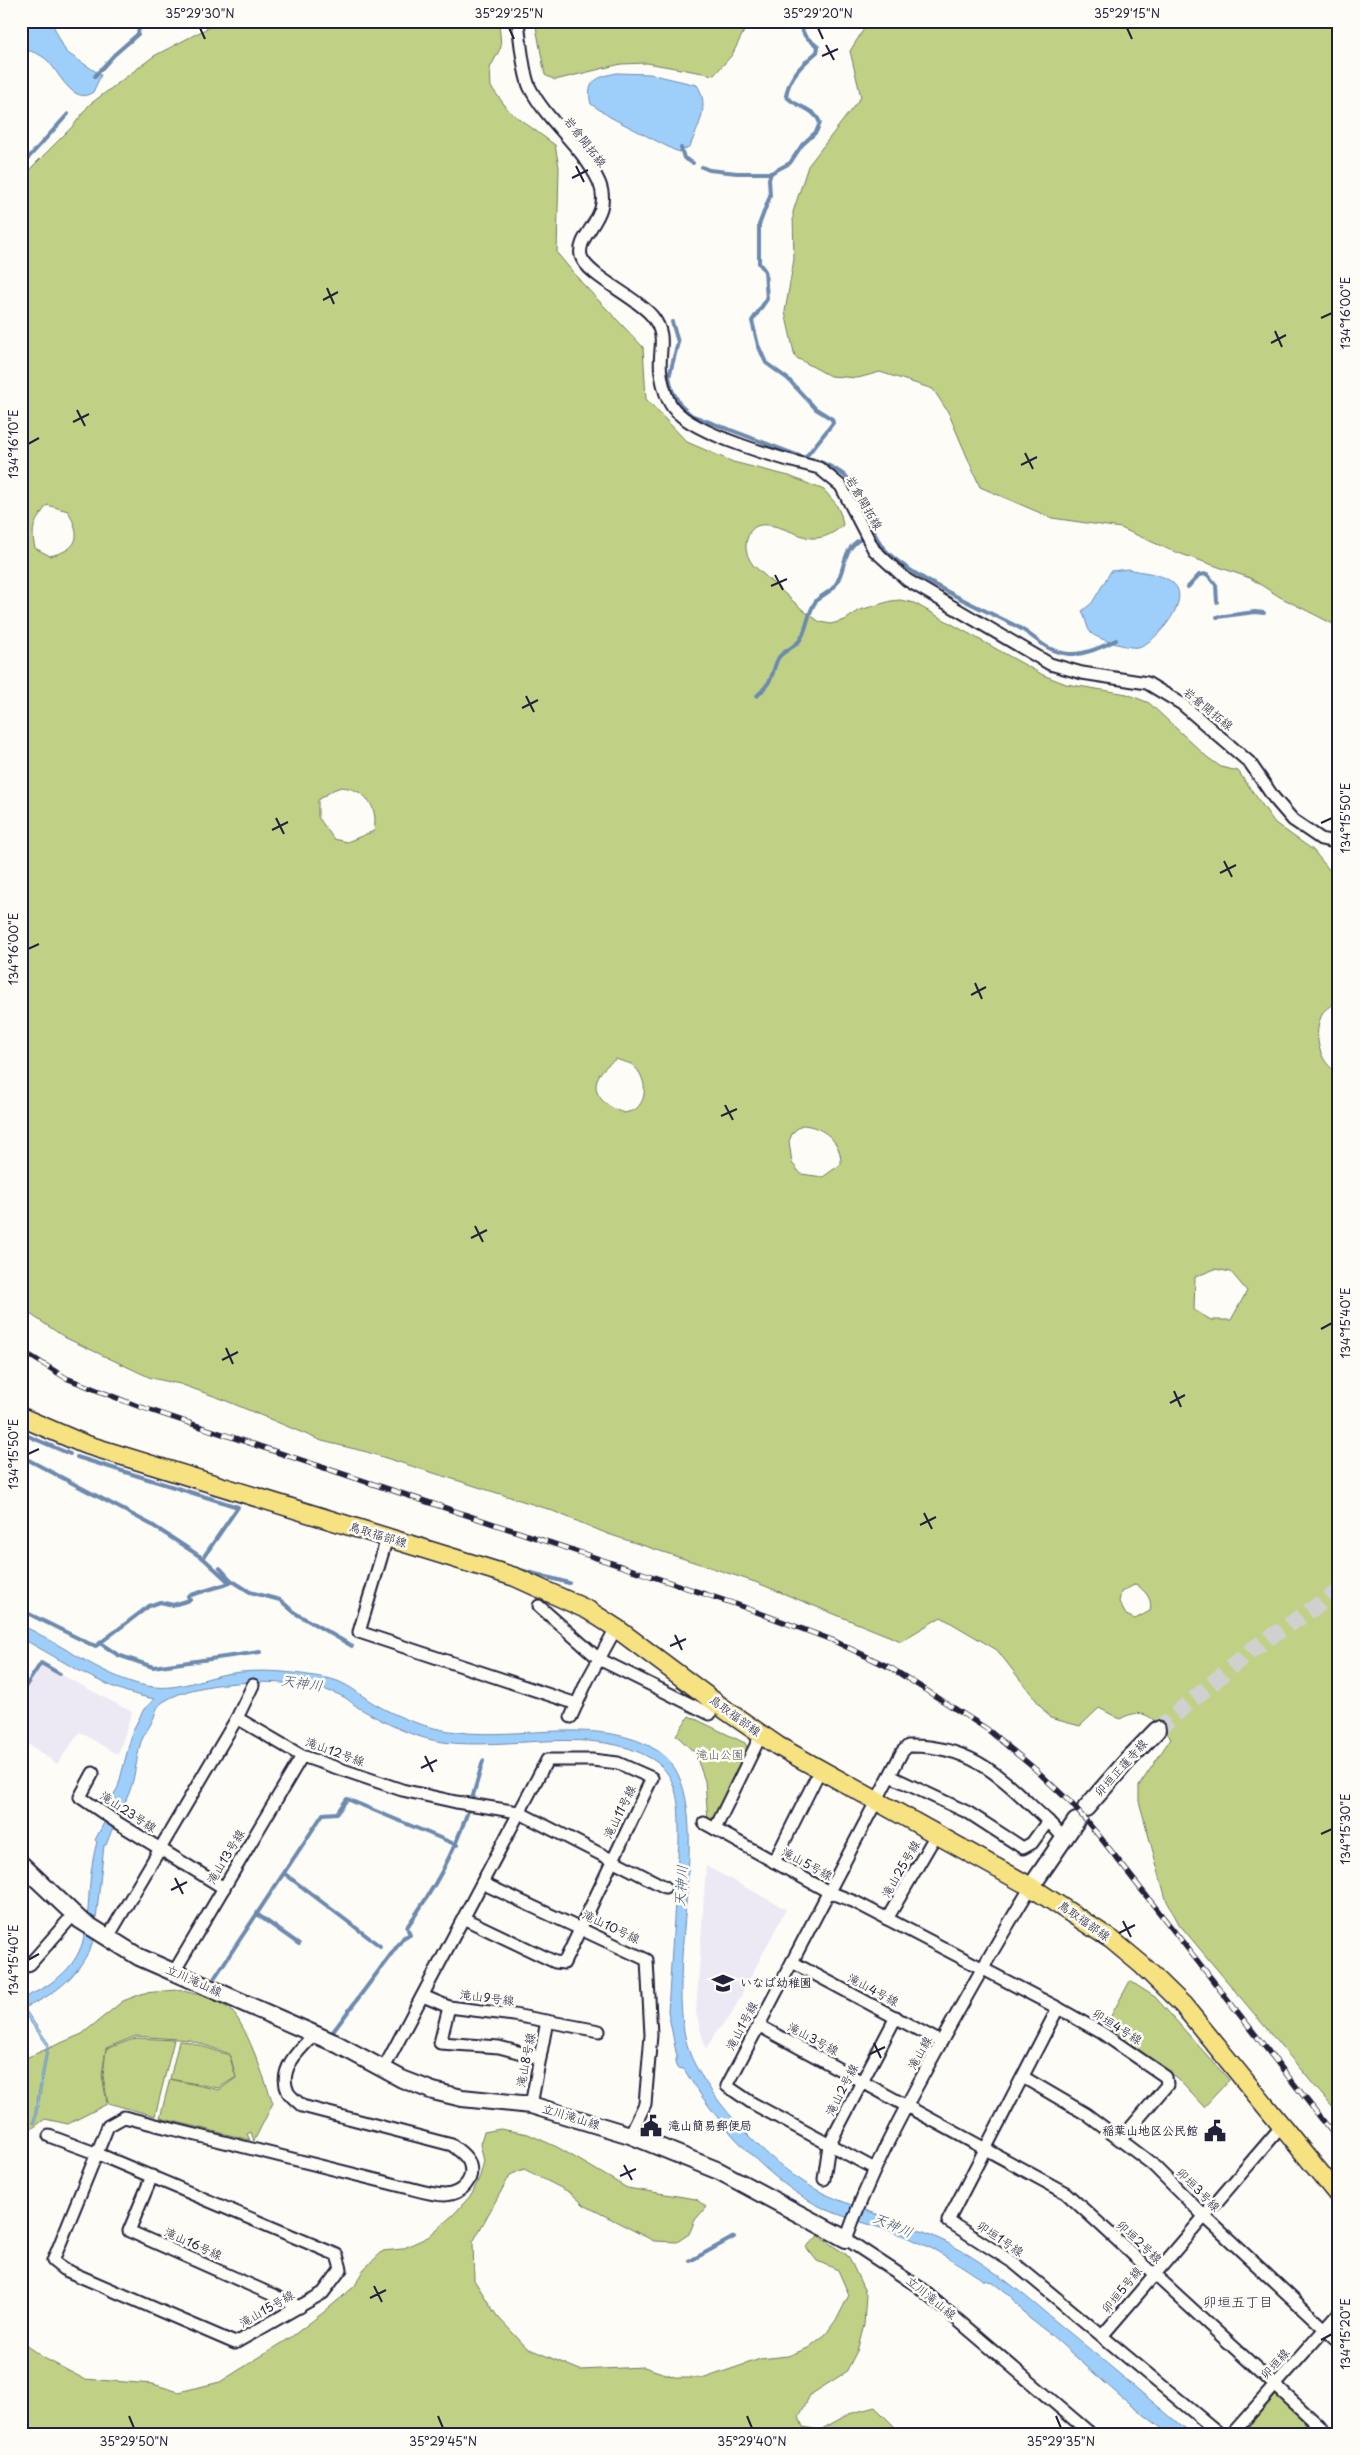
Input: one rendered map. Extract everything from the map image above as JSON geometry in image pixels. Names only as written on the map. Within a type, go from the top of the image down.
[{"type":"main road","name":"鳥取福部線","points":[[21,1417],[84,1444],[534,1584],[582,1607],[616,1628],[761,1735],[820,1770],[938,1833],[1031,1887],[1094,1927],[1154,1977],[1192,2016],[1339,2196]]},
{"type":"street","name":"岩倉開拓線","points":[[518,21],[528,86],[553,123],[584,160],[598,181],[602,193],[603,202],[598,218],[582,243],[581,254],[585,264],[639,303],[652,316],[663,338],[661,372],[666,395],[674,409],[703,431],[819,468],[831,476],[841,486],[874,550],[890,566],[927,592],[1050,664],[1082,673],[1147,683],[1182,704],[1250,763],[1274,798],[1293,820],[1321,839],[1339,843]]},
{"type":"street","points":[[387,1538],[359,1632],[577,1704]]},
{"type":"street","points":[[539,1606],[599,1659],[710,1714]]},
{"type":"street","points":[[571,1717],[616,1628]]},
{"type":"street","points":[[104,1934],[159,1848],[237,1718],[253,1685]]},
{"type":"street","name":"滝山12号線","points":[[237,1718],[302,1756],[402,1790],[518,1812],[665,1887]]},
{"type":"street","name":"卯垣正蓮寺線","points":[[1086,1808],[1127,1760],[1157,1730]]},
{"type":"street","points":[[715,1829],[761,1735]]},
{"type":"street","name":"滝山1号線","points":[[875,2169],[752,2103],[727,2086],[827,1891],[902,1752],[908,1746],[940,1748],[958,1752],[987,1767],[1048,1821]]},
{"type":"street","name":"滝山13号線","points":[[174,1972],[302,1756]]},
{"type":"street","name":"滝山11号線","points":[[383,2070],[518,1812],[547,1760],[592,1760],[618,1763],[654,1776],[612,1859],[564,1963],[555,1962],[463,1918]]},
{"type":"street","points":[[774,1862],[820,1770]]},
{"type":"street","name":"滝山23号線","points":[[93,1773],[80,1797],[102,1813],[159,1848]]},
{"type":"street","points":[[890,1776],[969,1813],[1023,1848],[1032,1843],[1048,1821],[1064,1838]]},
{"type":"street","points":[[1031,1887],[1076,1821]]},
{"type":"street","name":"滝山5号線","points":[[704,1823],[827,1891],[855,1902],[980,1969]]},
{"type":"street","name":"滝山25号線","points":[[887,1919],[938,1833]]},
{"type":"street","points":[[159,1848],[224,1888]]},
{"type":"street","name":"立川滝山線","points":[[21,1864],[77,1917],[139,1957],[315,2034],[383,2070],[433,2091],[498,2103],[531,2104],[630,2135],[719,2171],[846,2239],[920,2287],[1091,2434]]},
{"type":"street","name":"滝山10号線","points":[[482,1882],[646,1960],[651,2035],[645,2104],[630,2135]]},
{"type":"street","name":"滝山線","points":[[846,2239],[875,2169],[907,2106],[980,1969],[1031,1887]]},
{"type":"street","points":[[21,1969],[30,1964],[77,1917]]},
{"type":"street","name":"滝山4号線","points":[[792,1962],[941,2042]]},
{"type":"street","name":"卯垣4号線","points":[[980,1969],[1058,2008],[1102,2033],[1166,2077],[1167,2085],[1121,2139]]},
{"type":"street","points":[[423,1996],[450,2008]]},
{"type":"street","name":"滝山9号線","points":[[540,2058],[498,2047],[440,2043],[450,2008],[514,2015],[599,2032]]},
{"type":"street","name":"卯垣1号線","points":[[1058,2008],[948,2221],[1014,2263],[1220,2434]]},
{"type":"street","name":"滝山2号線","points":[[824,2179],[829,2144],[896,2018]]},
{"type":"street","name":"滝山8号線","points":[[531,2104],[547,2021]]},
{"type":"street","name":"滝山3号線","points":[[758,2025],[907,2106]]},
{"type":"street","name":"滝山15号線","points":[[49,2136],[98,2154],[152,2176],[337,2255],[341,2269],[323,2293],[235,2343],[63,2269],[53,2261],[98,2154],[108,2126],[124,2117],[405,2187],[442,2195],[460,2190],[468,2182],[470,2164],[464,2155],[452,2145],[302,2106],[289,2092],[286,2084],[288,2066],[299,2050],[315,2034]]},
{"type":"street","name":"卯垣3号線","points":[[1023,2077],[1070,2104],[1121,2139],[1152,2164],[1205,2217],[1339,2342]]},
{"type":"street","name":"卯垣2号線","points":[[907,2106],[1066,2193],[1328,2434]]},
{"type":"street","name":"卯垣5号線","points":[[1102,2336],[1281,2127]]},
{"type":"street","name":"滝山16号線","points":[[152,2176],[129,2231],[300,2306]]},
{"type":"street","name":"卯垣線","points":[[1232,2434],[1339,2313]]},
{"type":"shaded area","points":[[41,1664],[132,1712],[118,1755],[80,1732],[57,1764],[21,1739],[21,1695]]},
{"type":"shaded area","name":"いなば幼稚園","points":[[706,1866],[786,1909],[730,2017],[715,2033],[706,2050],[696,2013]]},
{"type":"green space","points":[[221,21],[499,21],[501,47],[490,68],[491,87],[510,112],[555,145],[559,167],[557,253],[582,283],[643,347],[646,399],[687,442],[733,462],[789,476],[824,490],[836,504],[843,525],[824,536],[816,538],[804,537],[768,525],[760,525],[753,529],[748,536],[746,548],[747,555],[753,565],[804,611],[820,622],[831,624],[845,620],[860,610],[891,601],[900,600],[914,603],[1043,675],[1066,684],[1127,694],[1149,703],[1207,757],[1221,767],[1238,771],[1275,823],[1313,850],[1339,882],[1339,1001],[1324,1011],[1318,1029],[1318,1038],[1322,1055],[1326,1062],[1339,1073],[1339,2115],[1179,1924],[1166,1899],[1139,1801],[1139,1786],[1171,1738],[1148,1716],[1136,1714],[1120,1719],[1099,1708],[1080,1726],[1050,1718],[997,1650],[941,1617],[901,1641],[755,1582],[608,1534],[548,1509],[367,1452],[322,1441],[222,1399],[180,1384],[151,1378],[66,1338],[21,1308],[21,188],[32,167],[73,126],[89,105],[154,56]],"holes":[[[47,505],[68,511],[76,535],[72,546],[67,550],[50,556],[35,548],[33,530]],[[341,787],[357,791],[368,800],[372,807],[375,822],[374,831],[347,842],[334,839],[318,817],[318,800]],[[616,1059],[631,1064],[636,1068],[640,1073],[644,1092],[643,1098],[635,1110],[624,1113],[605,1103],[596,1089],[596,1082],[600,1074]],[[802,1125],[817,1128],[824,1132],[835,1142],[841,1164],[823,1177],[801,1174],[792,1163],[789,1141],[793,1132]],[[1215,1269],[1231,1272],[1247,1291],[1231,1320],[1211,1320],[1194,1310],[1195,1277]],[[1136,1584],[1148,1596],[1151,1607],[1150,1611],[1135,1619],[1126,1615],[1119,1602],[1121,1592]]]},
{"type":"green space","points":[[535,21],[756,21],[744,31],[732,55],[714,75],[647,63],[621,64],[555,80],[545,75]]},
{"type":"green space","points":[[869,21],[1339,21],[1339,627],[1280,597],[1250,578],[1170,550],[1121,528],[1052,518],[980,487],[948,412],[933,389],[880,372],[858,378],[830,376],[795,357],[785,312],[794,259],[793,212],[808,166],[861,97],[850,51]]},
{"type":"green space","name":"滝山公園","points":[[689,1716],[745,1743],[748,1749],[712,1824],[708,1820],[705,1781],[695,1753],[676,1735]]},
{"type":"green space","points":[[1130,1981],[1155,1997],[1229,2080],[1204,2107],[1178,2079],[1106,2025]]},
{"type":"green space","points":[[177,1990],[204,1996],[222,2004],[234,2014],[248,2037],[273,2103],[254,2141],[251,2132],[247,2134],[250,2140],[160,2118],[170,2079],[219,2090],[236,2078],[230,2054],[190,2040],[136,2036],[106,2048],[102,2075],[107,2104],[68,2124],[45,2119],[30,2130],[21,2157],[21,2060],[82,2034],[123,2001],[144,1993]]},
{"type":"green space","points":[[136,2038],[174,2040],[155,2116],[108,2103],[103,2076],[106,2049]]},
{"type":"green space","points":[[179,2041],[189,2042],[229,2055],[236,2077],[219,2088],[170,2079]]},
{"type":"green space","points":[[500,2129],[528,2134],[557,2147],[627,2188],[696,2199],[706,2207],[695,2220],[689,2234],[677,2242],[654,2241],[584,2205],[571,2193],[524,2169],[510,2175],[473,2242],[474,2280],[497,2316],[527,2348],[580,2370],[644,2367],[678,2378],[705,2378],[760,2359],[788,2356],[808,2348],[826,2334],[838,2317],[849,2295],[838,2270],[817,2261],[806,2247],[818,2236],[847,2255],[853,2266],[866,2294],[864,2325],[857,2351],[846,2372],[810,2395],[799,2417],[803,2427],[820,2430],[849,2414],[875,2407],[902,2434],[21,2434],[21,2342],[44,2358],[84,2379],[153,2384],[179,2392],[220,2382],[290,2338],[324,2312],[355,2286],[363,2270],[383,2251],[402,2249],[428,2237],[454,2214],[472,2194],[480,2176],[484,2161],[480,2144],[484,2132]]},
{"type":"green space","points":[[1276,2395],[1317,2434],[1242,2434]]},
{"type":"water","points":[[25,21],[51,21],[66,52],[101,75],[93,92],[79,95],[67,85],[47,60],[26,50],[23,45]]},
{"type":"water","points":[[617,73],[650,74],[697,85],[703,100],[703,108],[700,123],[690,146],[680,152],[674,150],[610,117],[591,104],[590,90],[594,81]]},
{"type":"water","points":[[1128,569],[1155,574],[1168,579],[1177,588],[1179,596],[1173,614],[1160,632],[1138,647],[1106,641],[1094,635],[1089,631],[1082,611],[1092,603],[1111,571]]},
{"type":"water","name":"天神川","points":[[21,1625],[86,1661],[138,1684],[163,1688],[172,1687],[226,1674],[252,1671],[305,1674],[337,1681],[393,1713],[435,1728],[481,1734],[587,1731],[612,1734],[636,1740],[658,1751],[678,1774],[687,1808],[689,1850],[681,1989],[684,2031],[695,2065],[721,2103],[737,2123],[774,2160],[814,2188],[834,2198],[931,2235],[986,2266],[1191,2434],[1169,2434],[1121,2397],[1050,2334],[1029,2318],[1010,2295],[993,2282],[983,2280],[959,2264],[918,2242],[825,2209],[804,2198],[784,2184],[745,2149],[711,2109],[684,2069],[677,2068],[675,2063],[677,2057],[668,2011],[679,1841],[678,1806],[673,1785],[661,1766],[652,1759],[630,1749],[605,1743],[578,1741],[468,1744],[432,1740],[389,1724],[359,1708],[344,1697],[326,1690],[304,1685],[252,1682],[226,1684],[180,1694],[163,1702],[157,1708],[152,1722],[141,1741],[129,1793],[106,1845],[104,1845],[94,1939],[89,1951],[75,1973],[57,1989],[24,2008],[49,2044],[35,2124],[33,2123],[47,2045],[21,2009],[21,1999],[49,1984],[68,1969],[79,1952],[85,1934],[88,1914],[92,1868],[97,1842],[95,1840],[105,1821],[106,1809],[118,1787],[133,1730],[144,1709],[155,1699],[119,1689],[69,1665],[21,1638]]},
{"type":"waterway","points":[[95,76],[114,55],[138,34],[139,27],[133,21]]},
{"type":"waterway","points":[[702,167],[709,170],[737,173],[771,173],[790,163],[802,145],[816,132],[820,123],[814,114],[786,96],[793,77],[801,66],[817,52],[818,47],[805,36],[798,21]]},
{"type":"waterway","points":[[21,166],[68,114]]},
{"type":"waterway","points":[[681,148],[684,158],[693,163]]},
{"type":"waterway","points":[[672,322],[678,342],[669,377],[672,390],[680,405],[691,415],[805,458],[833,423],[832,419],[816,409],[788,379],[766,363],[758,345],[752,321],[767,299],[765,271],[759,263],[759,225],[770,196],[769,179],[771,173]]},
{"type":"waterway","points":[[812,459],[832,467],[845,476],[859,495],[873,531],[882,546],[892,557],[925,579],[1016,626],[1053,650],[1069,654],[1081,653],[1099,648],[1116,640]]},
{"type":"waterway","points":[[757,696],[770,681],[779,657],[800,640],[816,601],[834,587],[847,553],[861,539]]},
{"type":"waterway","points":[[1188,587],[1199,575],[1207,574],[1216,585],[1217,602]]},
{"type":"waterway","points":[[1217,617],[1255,612],[1264,613]]},
{"type":"waterway","points":[[21,1433],[70,1454]]},
{"type":"waterway","points":[[21,1456],[152,1525],[204,1559],[230,1583],[188,1596],[190,1600],[173,1605],[160,1602],[149,1606],[100,1643]]},
{"type":"waterway","points":[[77,1457],[238,1507],[205,1555]]},
{"type":"waterway","points":[[220,1568],[231,1580],[250,1592],[280,1600],[295,1613],[352,1646]]},
{"type":"waterway","points":[[517,1569],[569,1583]]},
{"type":"waterway","points":[[21,1610],[90,1644],[96,1646],[100,1643],[118,1655],[153,1667],[260,1652]]},
{"type":"waterway","points":[[21,1693],[41,1663],[60,1674]]},
{"type":"waterway","points":[[472,1799],[483,1761]]},
{"type":"waterway","points":[[215,1977],[323,1814],[337,1813],[347,1799],[457,1845]]},
{"type":"waterway","points":[[332,2033],[404,1937],[410,1935],[407,1927],[442,1871],[468,1811]]},
{"type":"waterway","points":[[285,1874],[380,1946]]},
{"type":"waterway","points":[[258,1915],[299,1944]]},
{"type":"waterway","points":[[690,2261],[734,2237]]},
{"type":"tunnel","points":[[1157,1730],[1250,1651],[1339,1591]]},
{"type":"railway","points":[[21,1350],[66,1378],[135,1405],[738,1605],[832,1640],[891,1668],[987,1729],[1035,1769],[1071,1803],[1100,1837],[1339,2141]]},
{"type":"place","name":"いなば幼稚園","points":[[723,1983]]},
{"type":"place","name":"滝山簡易郵便局","points":[[651,2126]]},
{"type":"place","name":"稲葉山地区公民館","points":[[1215,2131]]},
{"type":"district","name":"卯垣五丁目","points":[[1238,2302]]}]
